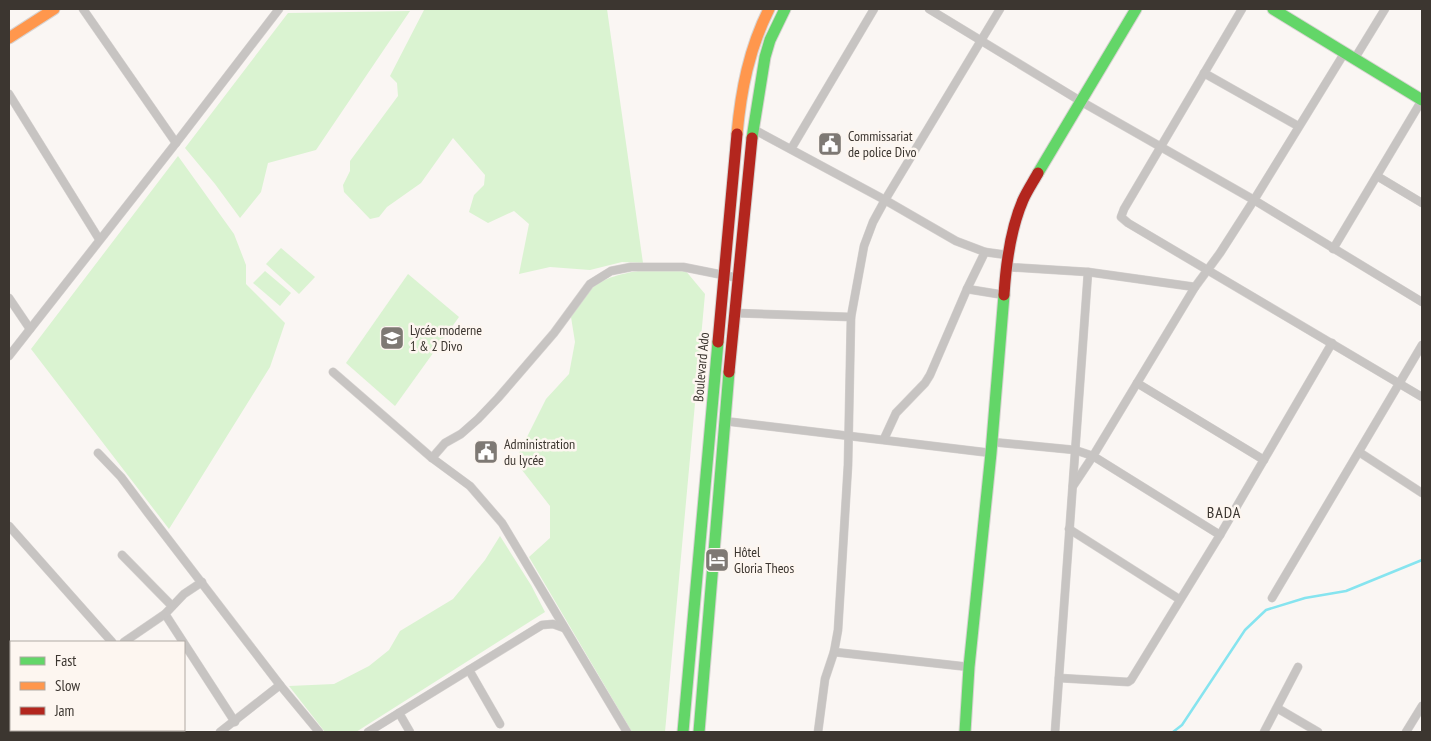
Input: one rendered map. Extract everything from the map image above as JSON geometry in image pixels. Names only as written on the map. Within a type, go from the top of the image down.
[{"type":"main road","points":[[9,38],[54,9]]},
{"type":"main road","name":"Boulevard Ado","points":[[684,732],[724,276],[743,84],[748,55],[769,9]]},
{"type":"main road","name":"Boulevard Ado","points":[[699,732],[724,421],[753,128],[764,57],[785,9]]},
{"type":"main road","points":[[965,732],[969,667],[991,447],[1007,255],[1017,216],[1024,199],[1136,9]]},
{"type":"main road","points":[[1273,9],[1422,100]]},
{"type":"street","points":[[83,9],[176,143]]},
{"type":"street","points":[[9,356],[278,9]]},
{"type":"street","points":[[791,149],[874,9]]},
{"type":"street","points":[[929,9],[983,40],[1082,102],[1254,200],[1422,302]]},
{"type":"street","points":[[818,732],[825,679],[834,652],[838,630],[848,465],[851,317],[864,246],[873,222],[885,200],[1000,9]]},
{"type":"street","points":[[1242,9],[1121,217],[1128,223],[1422,397]]},
{"type":"street","points":[[1355,58],[1384,9]]},
{"type":"street","points":[[1073,486],[1195,287],[1254,200],[1345,52]]},
{"type":"street","points":[[1204,73],[1298,126]]},
{"type":"street","points":[[9,94],[99,239]]},
{"type":"street","points":[[1333,249],[1422,100]]},
{"type":"street","points":[[753,128],[956,241],[986,252],[1007,255]]},
{"type":"street","points":[[1377,176],[1422,203]]},
{"type":"street","points":[[884,439],[896,413],[925,383],[930,375],[967,289],[986,252]]},
{"type":"street","points":[[432,458],[445,443],[460,434],[478,419],[498,398],[554,333],[590,284],[611,270],[631,267],[683,266],[738,278]]},
{"type":"street","points":[[1007,267],[1088,272],[1195,287]]},
{"type":"street","points":[[1055,732],[1088,272]]},
{"type":"street","points":[[967,289],[1004,295]]},
{"type":"street","points":[[9,298],[30,329]]},
{"type":"street","points":[[734,313],[851,317]]},
{"type":"street","points":[[1059,678],[1128,682],[1134,675],[1220,535],[1332,343]]},
{"type":"street","points":[[1272,598],[1422,345]]},
{"type":"street","points":[[333,372],[432,458],[470,486],[502,523],[626,732]]},
{"type":"street","points":[[1137,383],[1264,460]]},
{"type":"street","points":[[724,421],[884,439],[991,447],[1075,450],[1093,456],[1220,535]]},
{"type":"street","points":[[1359,452],[1422,493]]},
{"type":"street","points":[[98,453],[122,477],[148,514],[280,686],[318,732]]},
{"type":"street","points":[[9,526],[111,641]]},
{"type":"street","points":[[1070,529],[1179,599]]},
{"type":"street","points":[[122,555],[172,606]]},
{"type":"street","points":[[125,641],[165,614],[184,594],[202,582]]},
{"type":"street","points":[[165,614],[182,641]]},
{"type":"street","points":[[368,732],[542,625],[553,624],[564,628]]},
{"type":"street","points":[[185,645],[235,722]]},
{"type":"street","points":[[834,652],[969,667]]},
{"type":"street","points":[[1264,732],[1298,667]]},
{"type":"street","points":[[469,670],[500,724]]},
{"type":"street","points":[[220,732],[280,686]]},
{"type":"street","points":[[1406,732],[1422,706]]},
{"type":"street","points":[[1278,708],[1318,732]]},
{"type":"street","points":[[399,713],[410,732]]},
{"type":"green space","points":[[607,9],[643,263],[622,262],[590,270],[550,267],[519,274],[529,224],[514,211],[488,223],[469,212],[474,195],[484,185],[485,175],[453,138],[421,183],[387,207],[379,217],[370,219],[344,192],[343,185],[350,171],[350,161],[398,96],[397,83],[390,76],[424,10]]},
{"type":"green space","points":[[410,11],[316,150],[268,163],[261,192],[240,218],[185,148],[288,13]]},
{"type":"green space","points":[[178,156],[234,234],[246,265],[246,284],[285,323],[270,367],[169,529],[31,349]]},
{"type":"green space","points":[[281,248],[315,277],[299,294],[266,264]]},
{"type":"green space","points":[[644,270],[685,270],[705,294],[665,732],[632,732],[529,557],[550,538],[550,506],[515,461],[546,399],[569,374],[575,342],[571,317],[586,294],[594,286],[607,279]]},
{"type":"green space","points":[[265,271],[291,293],[280,306],[253,283]]},
{"type":"green space","points":[[408,274],[459,317],[395,406],[346,363]]},
{"type":"green space","points":[[500,536],[531,585],[545,612],[356,732],[325,732],[289,686],[334,684],[369,666],[389,650],[400,631],[453,599],[485,560]]},
{"type":"waterway","points":[[1173,732],[1182,725],[1245,630],[1266,610],[1305,598],[1346,591],[1422,560]]},
{"type":"traffic: fast","points":[[752,138],[765,57],[770,40],[785,9]]},
{"type":"traffic: fast","points":[[1038,173],[1136,9]]},
{"type":"traffic: fast","points":[[1273,9],[1422,100]]},
{"type":"traffic: fast","points":[[965,732],[969,667],[991,453],[1004,295]]},
{"type":"traffic: fast","points":[[683,732],[718,342]]},
{"type":"traffic: fast","points":[[699,732],[729,372]]},
{"type":"traffic: slow","points":[[9,38],[54,9]]},
{"type":"traffic: slow","points":[[737,134],[747,70],[756,39],[769,9]]},
{"type":"traffic: jam","points":[[718,342],[737,134]]},
{"type":"traffic: jam","points":[[729,372],[752,138]]},
{"type":"traffic: jam","points":[[1004,295],[1007,259],[1015,223],[1023,200],[1038,173]]},
{"type":"place","name":"Commissariat de police Divo","points":[[830,144]]},
{"type":"place","name":"Lycée moderne 1 & 2 Divo","points":[[392,338]]},
{"type":"place","name":"Administration du lycée","points":[[486,452]]},
{"type":"place","name":"Hôtel Gloria Theos","points":[[717,560]]},
{"type":"district","name":"BADA","points":[[1224,512]]}]
